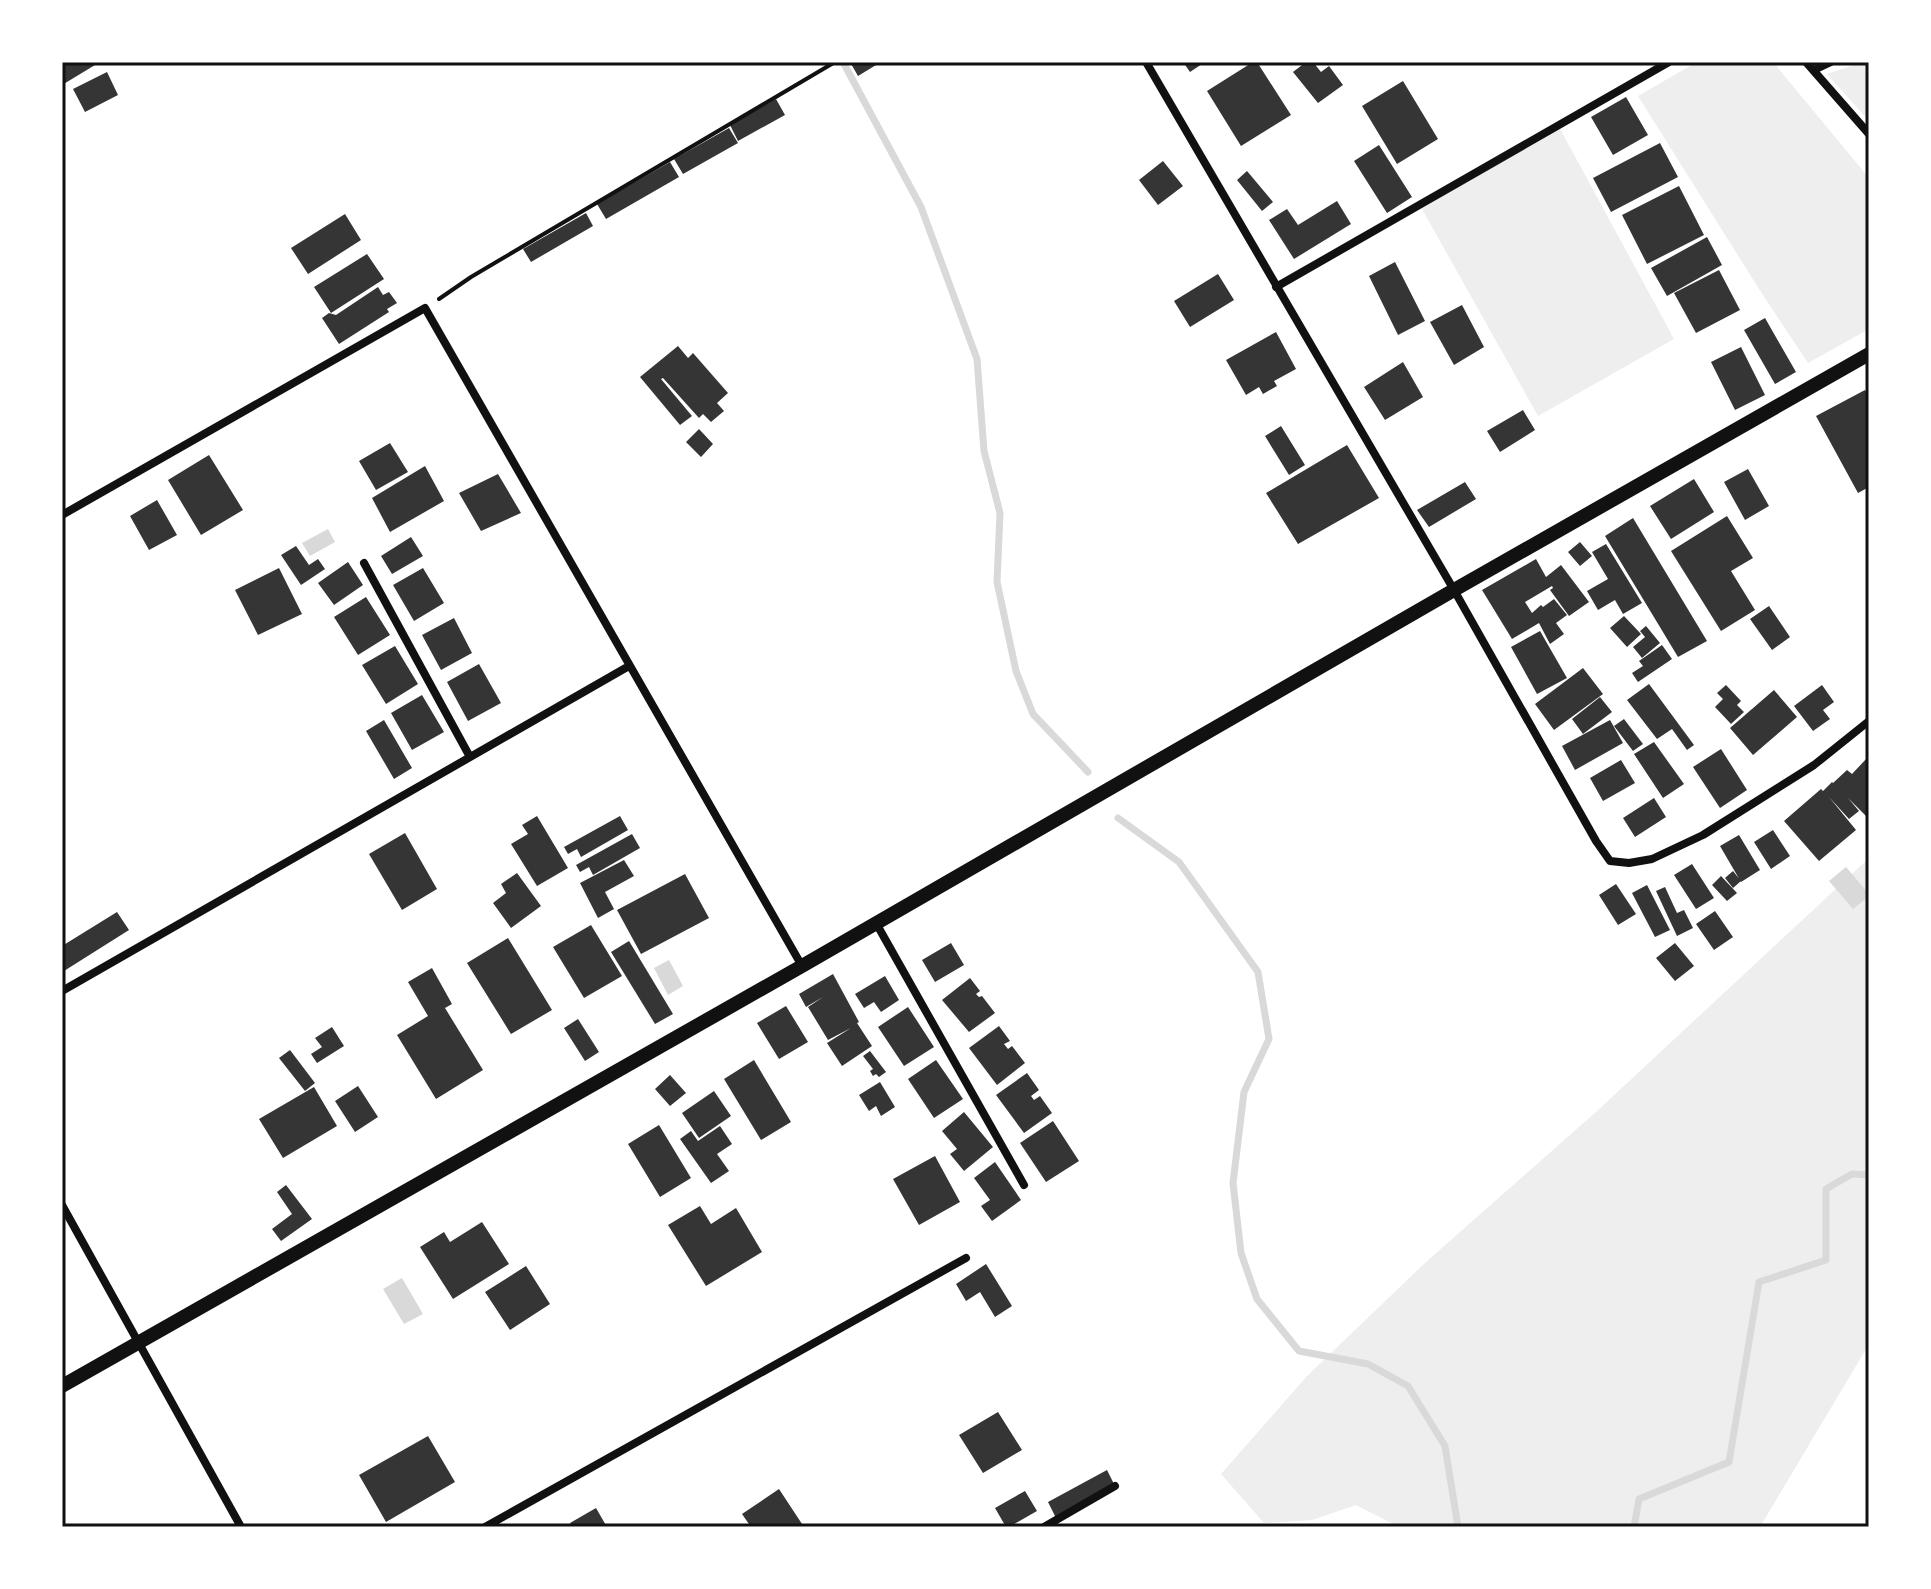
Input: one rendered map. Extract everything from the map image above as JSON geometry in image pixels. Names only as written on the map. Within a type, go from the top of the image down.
[{"type":"street","points":[[1146,62],[1610,861],[1629,863],[1652,859],[1703,835],[1814,765],[1869,721]]},
{"type":"street","points":[[1276,287],[1669,62]]},
{"type":"street","points":[[1806,62],[1869,134]]},
{"type":"street","points":[[1814,70],[1831,62]]},
{"type":"street","points":[[62,515],[425,308],[802,966]]},
{"type":"street","points":[[62,1386],[1869,354]]},
{"type":"street","points":[[364,563],[470,757]]},
{"type":"street","points":[[62,991],[629,666]]},
{"type":"street","points":[[876,922],[1024,1185]]},
{"type":"street","points":[[62,1205],[241,1527]]},
{"type":"street","points":[[485,1527],[966,1258]]},
{"type":"street","points":[[1044,1527],[1115,1486]]},
{"type":"path","points":[[425,308],[471,277],[835,62]]},
{"type":"shaded area","points":[[1697,62],[1773,62],[1869,178],[1869,329],[1808,363],[1638,96]]},
{"type":"shaded area","points":[[1869,62],[1869,121],[1827,74]]},
{"type":"shaded area","points":[[1558,125],[1674,339],[1538,416],[1422,209]]},
{"type":"shaded area","points":[[328,529],[335,542],[310,556],[302,543]]},
{"type":"shaded area","points":[[1869,858],[1869,1344],[1760,1527],[1399,1527],[1356,1505],[1312,1520],[1264,1523],[1221,1474],[1307,1376],[1426,1262],[1597,1111]]},
{"type":"shaded area","points":[[1846,867],[1869,894],[1853,909],[1829,881]]},
{"type":"shaded area","points":[[669,960],[683,986],[668,995],[654,968]]},
{"type":"shaded area","points":[[402,1278],[423,1314],[404,1324],[383,1289]]},
{"type":"building","points":[[62,62],[100,62],[62,85]]},
{"type":"building","points":[[850,62],[881,62],[858,76]]},
{"type":"building","points":[[1183,62],[1205,62],[1190,72]]},
{"type":"building","points":[[1257,62],[1291,115],[1241,146],[1207,91]]},
{"type":"building","points":[[1306,62],[1313,62],[1321,72],[1329,66],[1343,85],[1318,103],[1293,72]]},
{"type":"building","points":[[107,72],[118,95],[85,112],[73,89]]},
{"type":"building","points":[[1403,81],[1438,139],[1397,164],[1362,106]]},
{"type":"building","points":[[1626,97],[1648,135],[1613,155],[1591,117]]},
{"type":"building","points":[[776,99],[785,115],[738,141],[730,125]]},
{"type":"building","points":[[729,128],[738,143],[683,174],[674,159]]},
{"type":"building","points":[[1660,143],[1678,177],[1611,212],[1593,178]]},
{"type":"building","points":[[1379,145],[1412,197],[1387,213],[1354,161]]},
{"type":"building","points":[[1163,161],[1183,186],[1158,205],[1139,180]]},
{"type":"building","points":[[670,162],[679,177],[606,219],[597,204]]},
{"type":"building","points":[[1247,171],[1273,202],[1262,211],[1237,180]]},
{"type":"building","points":[[1679,186],[1704,235],[1647,264],[1622,215]]},
{"type":"building","points":[[1337,201],[1351,224],[1294,259],[1269,220],[1287,209],[1298,225]]},
{"type":"building","points":[[586,213],[593,226],[531,262],[523,249]]},
{"type":"building","points":[[345,214],[361,240],[308,274],[291,248]]},
{"type":"building","points":[[1707,237],[1722,265],[1667,296],[1651,268]]},
{"type":"building","points":[[367,254],[384,279],[331,313],[314,287]]},
{"type":"building","points":[[1395,262],[1425,321],[1398,335],[1369,276]]},
{"type":"building","points":[[1719,270],[1740,310],[1696,333],[1674,293]]},
{"type":"building","points":[[1218,274],[1234,300],[1190,327],[1174,301]]},
{"type":"building","points":[[378,287],[383,295],[389,292],[397,303],[387,309],[389,312],[339,344],[322,318],[329,313],[336,315]]},
{"type":"building","points":[[1462,305],[1484,347],[1454,365],[1430,322]]},
{"type":"building","points":[[1765,318],[1796,372],[1775,384],[1744,330]]},
{"type":"building","points":[[1276,332],[1296,369],[1274,381],[1277,386],[1263,394],[1259,387],[1246,395],[1226,360]]},
{"type":"building","points":[[678,346],[688,358],[693,353],[728,393],[717,403],[724,411],[711,422],[703,414],[699,418],[663,378],[692,416],[680,425],[640,377]]},
{"type":"building","points":[[1741,347],[1765,395],[1735,410],[1711,362]]},
{"type":"building","points":[[1403,362],[1423,397],[1385,420],[1364,387]]},
{"type":"building","points":[[1865,390],[1869,397],[1869,487],[1858,493],[1816,416]]},
{"type":"building","points":[[1523,410],[1535,430],[1500,452],[1487,431]]},
{"type":"building","points":[[1281,426],[1305,465],[1289,475],[1265,436]]},
{"type":"building","points":[[699,429],[713,444],[701,457],[686,442]]},
{"type":"building","points":[[390,443],[408,472],[376,490],[359,461]]},
{"type":"building","points":[[1347,445],[1379,498],[1298,544],[1266,493]]},
{"type":"building","points":[[209,455],[243,510],[201,535],[168,480]]},
{"type":"building","points":[[425,466],[444,501],[390,532],[372,498]]},
{"type":"building","points":[[1748,469],[1769,506],[1745,520],[1724,482]]},
{"type":"building","points":[[498,474],[521,513],[481,531],[459,493]]},
{"type":"building","points":[[1694,479],[1714,512],[1671,539],[1650,506]]},
{"type":"building","points":[[1465,482],[1476,499],[1429,527],[1417,510]]},
{"type":"building","points":[[157,500],[177,535],[149,550],[130,516]]},
{"type":"building","points":[[1727,516],[1753,558],[1731,571],[1755,610],[1721,631],[1671,551]]},
{"type":"building","points":[[1633,518],[1707,641],[1678,657],[1605,536]]},
{"type":"building","points":[[411,537],[423,556],[392,574],[381,556]]},
{"type":"building","points":[[1580,542],[1592,556],[1580,566],[1568,552]]},
{"type":"building","points":[[1606,544],[1642,603],[1623,614],[1615,600],[1598,610],[1587,591],[1608,579],[1592,552]]},
{"type":"building","points":[[296,546],[309,565],[318,559],[325,569],[301,585],[281,555]]},
{"type":"building","points":[[1536,559],[1546,577],[1561,565],[1589,602],[1569,616],[1550,590],[1552,586],[1525,602],[1532,613],[1554,599],[1567,615],[1556,623],[1564,634],[1550,644],[1539,623],[1512,639],[1482,590]]},
{"type":"building","points":[[348,562],[363,585],[334,605],[318,583]]},
{"type":"building","points":[[279,568],[302,614],[258,635],[235,590]]},
{"type":"building","points":[[423,568],[444,603],[414,621],[393,585]]},
{"type":"building","points":[[366,597],[390,635],[358,655],[334,617]]},
{"type":"building","points":[[1769,606],[1790,637],[1772,650],[1750,619]]},
{"type":"building","points":[[1624,616],[1641,634],[1627,647],[1610,628]]},
{"type":"building","points":[[454,618],[472,653],[441,670],[422,635]]},
{"type":"building","points":[[1646,626],[1660,643],[1642,658],[1633,647],[1645,637],[1640,631]]},
{"type":"building","points":[[1540,631],[1567,678],[1537,694],[1511,647]]},
{"type":"building","points":[[1662,645],[1672,659],[1638,682],[1632,673],[1643,666],[1639,661]]},
{"type":"building","points":[[395,646],[418,684],[386,704],[362,665]]},
{"type":"building","points":[[479,664],[501,703],[468,721],[447,682]]},
{"type":"building","points":[[1583,668],[1603,694],[1554,730],[1535,704]]},
{"type":"building","points":[[1649,684],[1694,745],[1687,750],[1672,729],[1657,739],[1627,700]]},
{"type":"building","points":[[1726,685],[1741,701],[1737,705],[1744,712],[1731,724],[1715,707],[1723,699],[1717,693]]},
{"type":"building","points":[[1822,685],[1834,702],[1823,710],[1830,719],[1813,731],[1794,706]]},
{"type":"building","points":[[1774,690],[1797,717],[1753,755],[1730,728]]},
{"type":"building","points":[[422,695],[444,732],[412,750],[391,713]]},
{"type":"building","points":[[1600,697],[1612,712],[1583,734],[1572,719]]},
{"type":"building","points":[[1624,719],[1643,744],[1633,751],[1614,726]]},
{"type":"building","points":[[384,720],[412,768],[394,779],[366,731]]},
{"type":"building","points":[[1610,720],[1623,743],[1575,770],[1562,746]]},
{"type":"building","points":[[1654,742],[1684,784],[1663,798],[1634,754]]},
{"type":"building","points":[[1721,749],[1747,790],[1720,808],[1693,767]]},
{"type":"building","points":[[1867,758],[1869,819],[1848,798],[1859,811],[1849,819],[1829,797],[1856,830],[1819,861],[1784,821],[1847,770],[1852,774]]},
{"type":"building","points":[[1621,760],[1635,783],[1603,801],[1590,778]]},
{"type":"building","points":[[1654,798],[1666,817],[1635,837],[1623,818]]},
{"type":"building","points":[[537,816],[568,868],[537,886],[511,844],[528,834],[522,825]]},
{"type":"building","points":[[620,816],[628,830],[581,857],[577,849],[568,854],[564,847]]},
{"type":"building","points":[[1773,830],[1790,856],[1771,869],[1754,842]]},
{"type":"building","points":[[405,833],[437,889],[402,910],[369,854]]},
{"type":"building","points":[[632,834],[640,848],[593,875],[589,867],[580,872],[576,865]]},
{"type":"building","points":[[1739,835],[1760,870],[1741,882],[1720,846]]},
{"type":"building","points":[[624,860],[634,876],[605,892],[614,909],[598,918],[580,883]]},
{"type":"building","points":[[1692,864],[1714,898],[1696,909],[1674,875]]},
{"type":"building","points":[[1733,871],[1741,881],[1733,888],[1725,878]]},
{"type":"building","points":[[517,873],[541,906],[511,928],[493,903],[506,893],[501,884]]},
{"type":"building","points":[[685,874],[709,918],[641,954],[617,910]]},
{"type":"building","points":[[1721,876],[1737,893],[1727,901],[1712,885]]},
{"type":"building","points":[[1616,884],[1636,914],[1618,925],[1599,895]]},
{"type":"building","points":[[1647,885],[1670,930],[1655,937],[1632,893]]},
{"type":"building","points":[[1665,887],[1677,913],[1684,910],[1693,928],[1677,936],[1656,891]]},
{"type":"building","points":[[1715,911],[1733,937],[1714,950],[1696,924]]},
{"type":"building","points":[[117,912],[129,930],[64,971],[62,946]]},
{"type":"building","points":[[591,925],[622,976],[584,998],[553,947]]},
{"type":"building","points":[[508,938],[552,1010],[511,1034],[467,963]]},
{"type":"building","points":[[629,941],[673,1014],[655,1024],[611,952]]},
{"type":"building","points":[[951,943],[964,965],[935,982],[922,960]]},
{"type":"building","points":[[1675,943],[1694,966],[1675,981],[1656,958]]},
{"type":"building","points":[[432,968],[452,1004],[445,1008],[483,1070],[436,1099],[397,1035],[428,1016],[408,982]]},
{"type":"building","points":[[833,974],[872,1046],[842,1066],[827,1043],[851,1028],[828,1040],[808,1007],[823,997],[806,1007],[799,994]]},
{"type":"building","points":[[885,976],[899,1000],[881,1012],[874,1002],[864,1008],[855,994]]},
{"type":"building","points":[[970,978],[980,991],[976,994],[982,996],[995,1013],[969,1032],[942,1000]]},
{"type":"building","points":[[786,1006],[808,1042],[779,1059],[757,1023]]},
{"type":"building","points":[[908,1007],[934,1047],[904,1066],[878,1027]]},
{"type":"building","points":[[578,1019],[599,1052],[585,1061],[564,1028]]},
{"type":"building","points":[[999,1026],[1010,1041],[1004,1044],[1008,1049],[1012,1046],[1025,1063],[997,1085],[969,1048]]},
{"type":"building","points":[[332,1027],[344,1046],[317,1063],[311,1054],[322,1047],[315,1038]]},
{"type":"building","points":[[290,1050],[315,1083],[305,1091],[279,1058]]},
{"type":"building","points":[[870,1051],[886,1072],[879,1077],[876,1074],[873,1076],[870,1071],[873,1069],[863,1056]]},
{"type":"building","points":[[754,1060],[791,1122],[761,1140],[724,1079]]},
{"type":"building","points":[[936,1060],[963,1099],[934,1118],[908,1079]]},
{"type":"building","points":[[1027,1073],[1039,1090],[1031,1096],[1034,1100],[1040,1096],[1052,1113],[1024,1133],[996,1095]]},
{"type":"building","points":[[670,1075],[686,1093],[670,1106],[655,1089]]},
{"type":"building","points":[[880,1082],[895,1107],[881,1116],[876,1106],[869,1111],[859,1095]]},
{"type":"building","points":[[358,1086],[378,1117],[355,1132],[335,1101]]},
{"type":"building","points":[[314,1087],[337,1126],[283,1158],[259,1119]]},
{"type":"building","points":[[714,1091],[731,1116],[699,1138],[682,1113]]},
{"type":"building","points":[[964,1112],[993,1147],[964,1171],[950,1154],[957,1149],[942,1131]]},
{"type":"building","points":[[1053,1121],[1079,1161],[1046,1182],[1020,1143]]},
{"type":"building","points":[[659,1125],[691,1178],[660,1197],[628,1144]]},
{"type":"building","points":[[720,1126],[732,1144],[717,1154],[729,1171],[711,1183],[680,1139],[691,1131],[698,1141]]},
{"type":"building","points":[[935,1156],[960,1202],[919,1225],[893,1179]]},
{"type":"building","points":[[995,1162],[1021,1200],[992,1221],[981,1206],[990,1200],[974,1178]]},
{"type":"building","points":[[286,1185],[312,1219],[281,1241],[272,1229],[292,1214],[277,1192]]},
{"type":"building","points":[[700,1206],[711,1224],[736,1208],[762,1252],[706,1286],[668,1225]]},
{"type":"building","points":[[482,1222],[509,1264],[453,1299],[420,1247],[444,1232],[450,1242]]},
{"type":"building","points":[[986,1264],[1012,1306],[995,1317],[980,1292],[966,1301],[956,1284]]},
{"type":"building","points":[[526,1266],[550,1304],[510,1330],[485,1292]]},
{"type":"building","points":[[998,1412],[1022,1450],[983,1473],[959,1435]]},
{"type":"building","points":[[428,1436],[455,1482],[386,1522],[359,1475]]},
{"type":"building","points":[[1107,1470],[1115,1486],[1056,1518],[1048,1502]]},
{"type":"building","points":[[779,1489],[804,1527],[751,1527],[742,1514]]},
{"type":"building","points":[[1025,1491],[1037,1511],[1006,1527],[995,1508]]},
{"type":"building","points":[[596,1508],[607,1527],[573,1527],[570,1523]]},
{"type":"waterway","points":[[843,62],[921,207],[977,359],[984,451],[1000,513],[997,582],[1016,671],[1033,714],[1088,772]]},
{"type":"waterway","points":[[1118,818],[1179,862],[1258,972],[1269,1039],[1244,1092],[1233,1183],[1241,1253],[1257,1299],[1299,1351],[1368,1364],[1408,1386],[1445,1446],[1458,1527]]},
{"type":"waterway","points":[[1634,1527],[1639,1499],[1729,1462],[1759,1282],[1826,1260],[1826,1189],[1852,1174],[1869,1175]]}]
